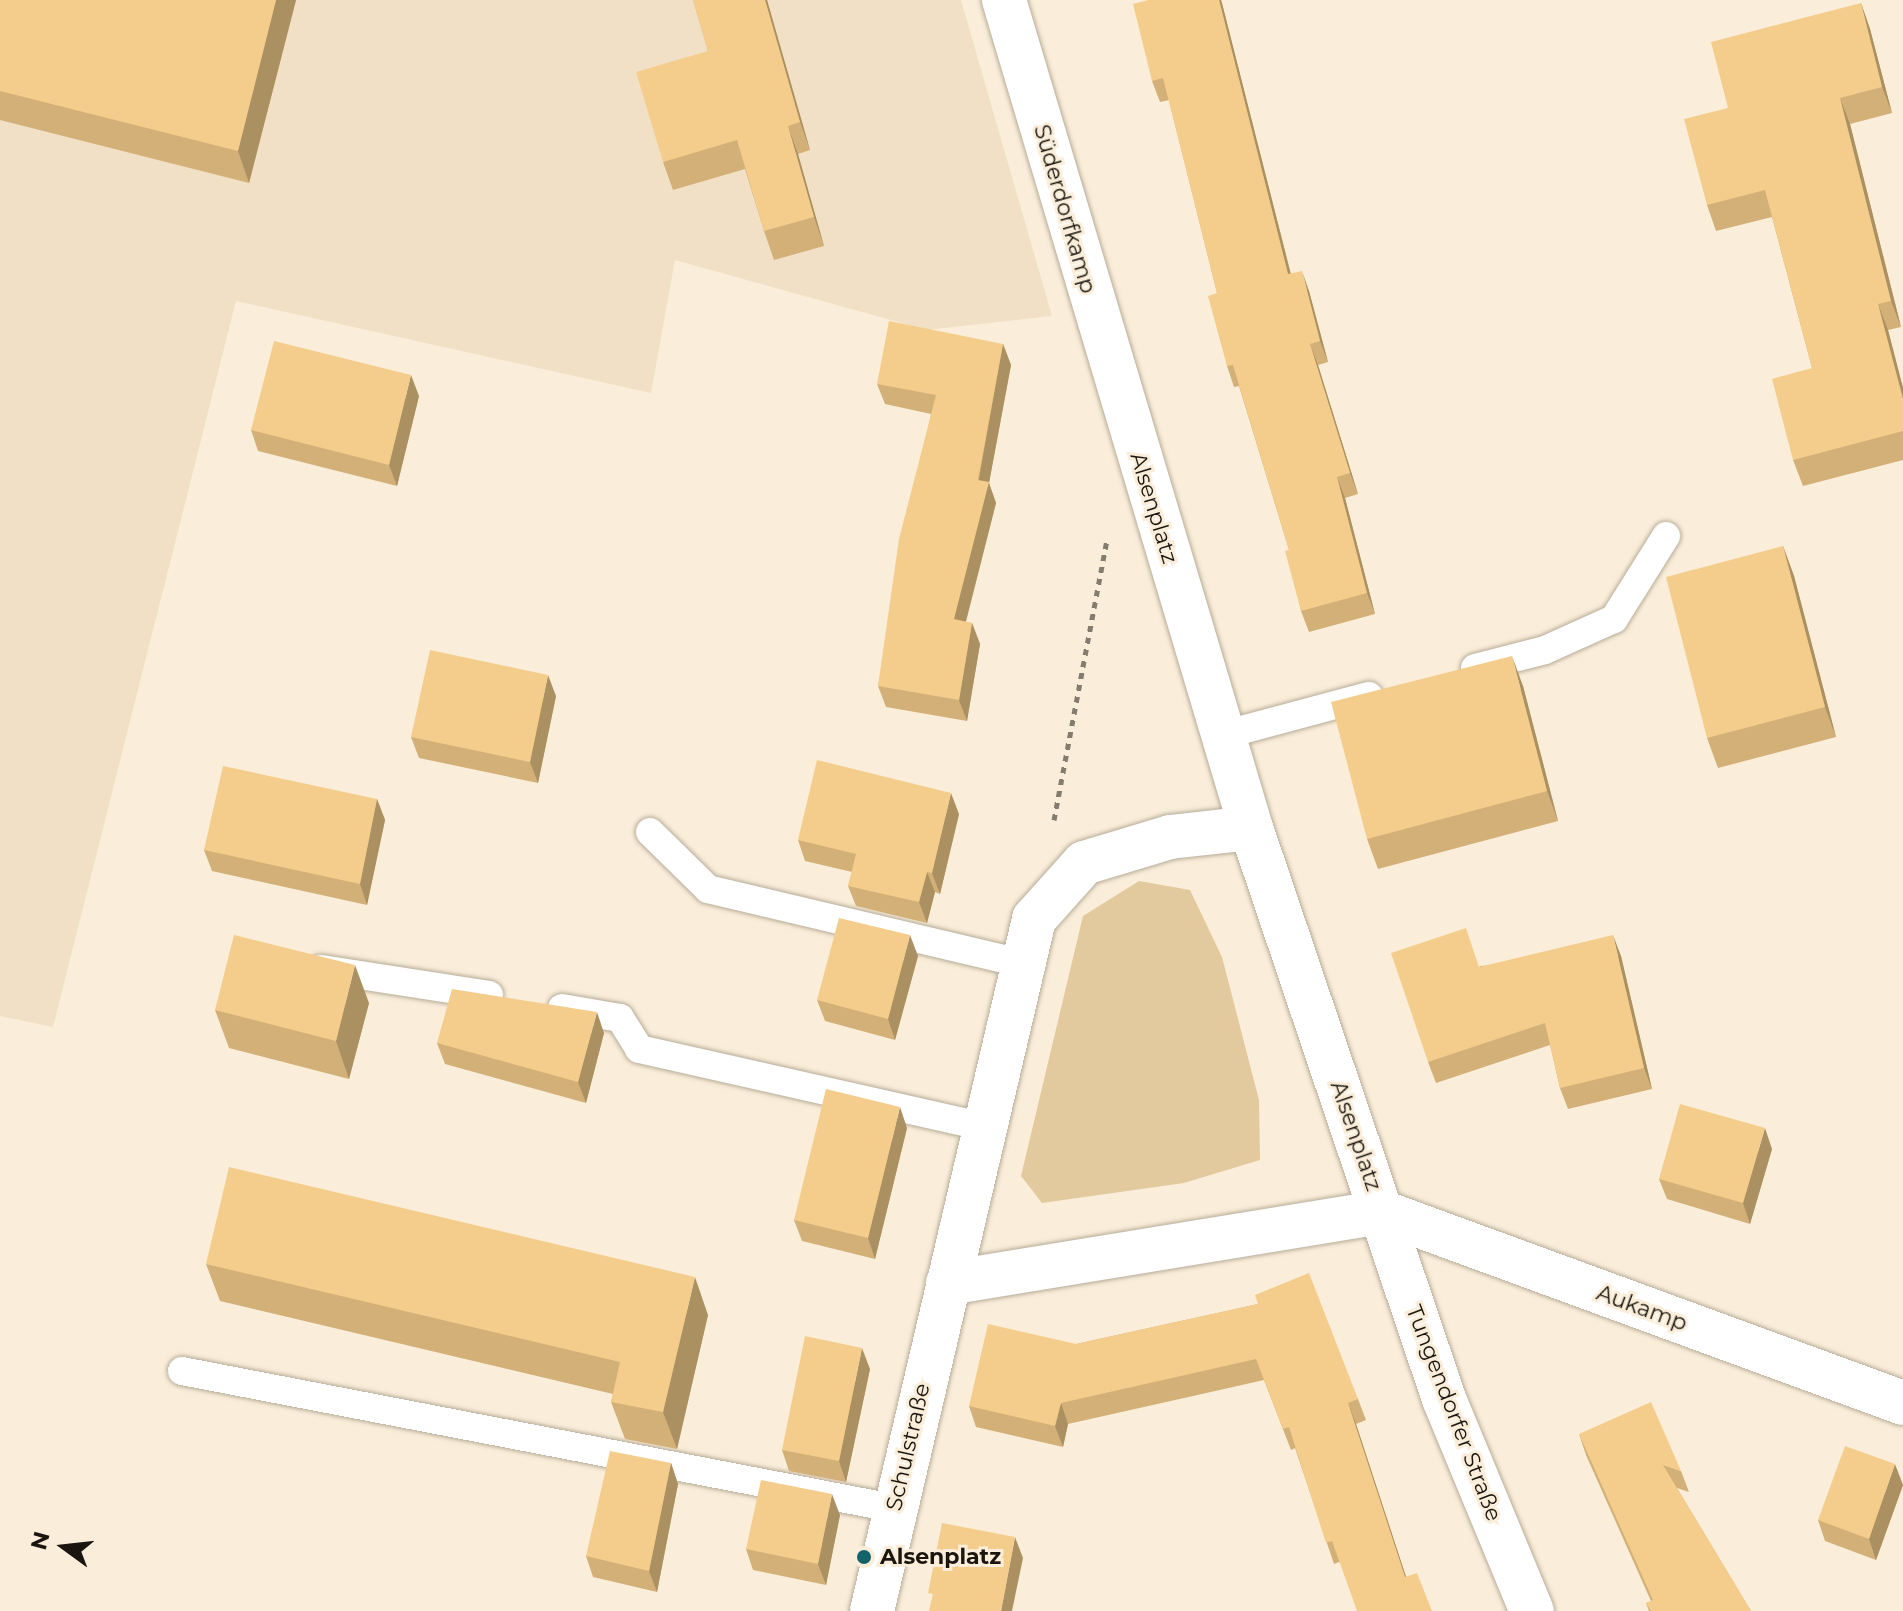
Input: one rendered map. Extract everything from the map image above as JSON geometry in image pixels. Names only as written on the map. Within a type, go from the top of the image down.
[{"type":"street","name":"Süderdorfkamp","points":[[1004,0],[1126,418]]},
{"type":"street","name":"Alsenplatz","points":[[948,1283],[1382,1212],[1251,828],[1126,418]]},
{"type":"street","points":[[948,1283],[982,1126],[1034,919],[1084,863],[1170,837],[1251,828]]},
{"type":"street","name":"Aukamp","points":[[1382,1212],[1903,1403]]},
{"type":"street","name":"Tungendorfer Straße","points":[[1382,1212],[1444,1399],[1532,1611]]},
{"type":"street","name":"Schulstraße","points":[[872,1611],[893,1508],[948,1283]]},
{"type":"lane","points":[[1453,674],[1545,650],[1614,619],[1666,536]]},
{"type":"lane","points":[[1223,735],[1392,690]]},
{"type":"lane","points":[[650,832],[708,889],[1021,963]]},
{"type":"lane","points":[[293,965],[620,1018],[639,1049],[982,1126]]},
{"type":"lane","points":[[182,1371],[893,1508]]},
{"type":"path","points":[[1053,826],[1108,529]]},
{"type":"shaded area","points":[[0,0],[961,0],[1052,316],[927,330],[675,260],[651,393],[236,301],[53,1027],[0,1016]]},
{"type":"shaded area","points":[[1139,881],[1190,890],[1222,957],[1259,1100],[1260,1160],[1184,1183],[1042,1203],[1021,1176],[1083,916]]},
{"type":"building","points":[[0,0],[276,0],[238,151],[0,91]]},
{"type":"building","points":[[693,0],[765,0],[800,122],[788,126],[814,217],[764,231],[737,140],[663,162],[636,72],[708,51]]},
{"type":"building","points":[[1148,0],[1219,0],[1288,274],[1302,271],[1320,341],[1310,344],[1350,473],[1337,477],[1367,593],[1301,611],[1285,551],[1289,550],[1233,365],[1227,366],[1208,296],[1217,293],[1163,78],[1152,81],[1133,4]]},
{"type":"building","points":[[1861,3],[1882,87],[1840,98],[1891,301],[1878,304],[1903,399],[1903,431],[1793,460],[1772,379],[1812,368],[1765,190],[1707,205],[1684,119],[1728,108],[1711,42]]},
{"type":"building","points":[[889,321],[1003,344],[978,480],[989,482],[954,619],[972,623],[959,700],[878,686],[899,539],[936,395],[877,384]]},
{"type":"building","points":[[274,341],[411,375],[389,465],[251,430]]},
{"type":"building","points":[[1783,546],[1825,707],[1707,738],[1666,577]]},
{"type":"building","points":[[430,650],[548,675],[530,762],[411,737]]},
{"type":"building","points":[[1512,656],[1547,791],[1367,839],[1331,702]]},
{"type":"building","points":[[817,760],[951,793],[932,873],[927,872],[919,902],[848,886],[856,854],[798,840]]},
{"type":"building","points":[[223,766],[377,799],[360,884],[204,850]]},
{"type":"building","points":[[839,918],[910,935],[888,1019],[817,1000]]},
{"type":"building","points":[[1466,928],[1479,967],[1613,935],[1644,1068],[1560,1088],[1545,1023],[1428,1062],[1391,953]]},
{"type":"building","points":[[234,935],[355,965],[336,1041],[215,1010]]},
{"type":"building","points":[[452,989],[597,1012],[578,1082],[437,1043]]},
{"type":"building","points":[[826,1089],[900,1107],[868,1238],[794,1220]]},
{"type":"building","points":[[1680,1104],[1765,1128],[1743,1203],[1659,1179]]},
{"type":"building","points":[[229,1167],[695,1277],[663,1412],[611,1402],[620,1362],[206,1264]]},
{"type":"building","points":[[1309,1273],[1358,1399],[1348,1403],[1405,1577],[1417,1573],[1432,1611],[1357,1611],[1332,1541],[1326,1543],[1289,1427],[1283,1429],[1256,1359],[1061,1403],[1055,1426],[969,1406],[988,1324],[1076,1344],[1258,1304],[1255,1295]]},
{"type":"building","points":[[805,1336],[862,1348],[839,1461],[782,1450]]},
{"type":"building","points":[[1651,1402],[1681,1471],[1663,1465],[1751,1611],[1651,1611],[1646,1603],[1653,1600],[1579,1434]]},
{"type":"building","points":[[1845,1446],[1895,1464],[1869,1539],[1818,1520]]},
{"type":"building","points":[[610,1451],[671,1463],[649,1571],[586,1556]]},
{"type":"building","points":[[761,1480],[832,1494],[818,1564],[746,1549]]},
{"type":"building","points":[[942,1523],[1015,1537],[1001,1611],[929,1611],[933,1594],[928,1593]]},
{"type":"place","name":"Alsenplatz","points":[[864,1557]]}]
